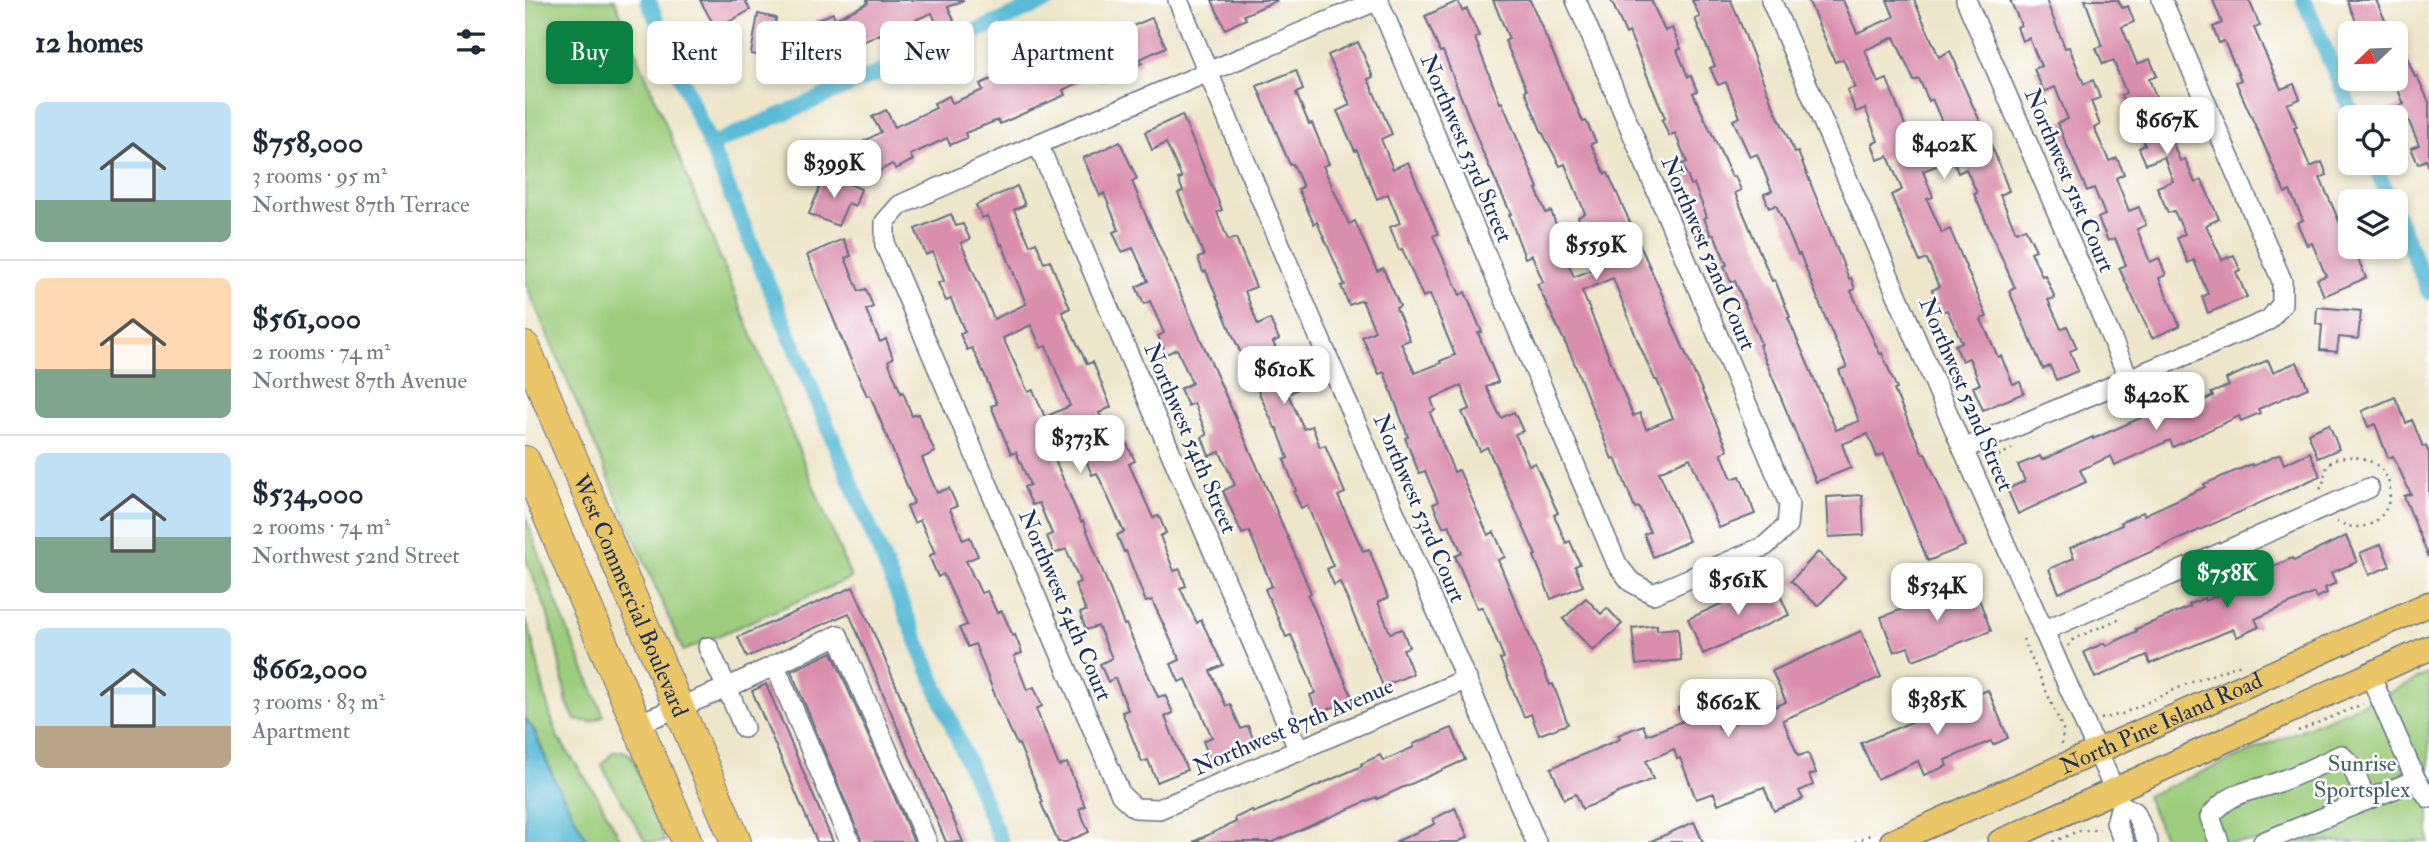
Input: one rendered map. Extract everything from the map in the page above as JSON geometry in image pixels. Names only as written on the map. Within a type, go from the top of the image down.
[{"type":"highway","name":"West Commercial Boulevard","points":[[525,347],[736,842]]},
{"type":"highway","name":"West Commercial Boulevard","points":[[525,461],[687,842]]},
{"type":"main road","name":"North Pine Island Road","points":[[1886,836],[2097,750],[2429,604]]},
{"type":"main road","name":"North Pine Island Road","points":[[2000,842],[2118,798],[2429,648]]},
{"type":"street","name":"Northwest 53rd Court","points":[[1178,0],[1304,302],[1536,842]]},
{"type":"street","points":[[1038,144],[1378,0]]},
{"type":"street","name":"Northwest 53rd Street","points":[[1378,0],[1617,564],[1631,582]]},
{"type":"street","name":"Northwest 52nd Court","points":[[1576,0],[1789,504],[1787,526],[1765,547],[1653,594],[1631,582]]},
{"type":"street","name":"Northwest 52nd Street","points":[[1772,0],[2043,631],[2118,798],[2135,812],[2148,842]]},
{"type":"street","name":"Northwest 51st Court","points":[[1966,0],[2129,379]]},
{"type":"street","points":[[1963,449],[2269,320],[2282,304],[2282,281],[2162,0]]},
{"type":"street","name":"Northwest 54th Court","points":[[1038,144],[900,205],[885,222],[885,245],[1121,794],[1135,808]]},
{"type":"street","name":"Northwest 54th Street","points":[[1038,144],[1299,751]]},
{"type":"street","points":[[2043,631],[2369,488]]},
{"type":"street","points":[[637,724],[727,688],[838,635],[927,842]]},
{"type":"street","points":[[708,647],[744,728]]},
{"type":"street","points":[[775,666],[850,842]]},
{"type":"street","points":[[2370,675],[2416,780],[2429,797]]},
{"type":"street","name":"Northwest 87th Avenue","points":[[1135,808],[1159,809],[1467,679]]},
{"type":"street","points":[[2219,842],[2210,817],[2221,802],[2240,793],[2280,782],[2341,755],[2351,766],[2366,800]]},
{"type":"street","points":[[2263,842],[2416,780]]},
{"type":"street","name":"Northwest 52nd Street","points":[[2116,837],[2118,798]]},
{"type":"path","points":[[2024,639],[2063,729],[2061,745]]},
{"type":"path","points":[[2053,842],[2088,829],[2099,829],[2116,837]]},
{"type":"path","points":[[1855,842],[1886,836]]},
{"type":"green space","points":[[525,0],[615,0],[624,21],[546,21],[546,84],[633,84],[633,44],[647,84],[649,84],[851,578],[683,651],[525,282]]},
{"type":"green space","points":[[525,515],[560,612],[604,716],[592,722],[575,720],[567,703],[547,612],[525,557]]},
{"type":"green space","points":[[525,620],[530,630],[557,736],[598,797],[622,842],[588,842],[554,779],[534,730],[525,719]]},
{"type":"green space","name":"Sunrise Sportsplex","points":[[2429,673],[2429,842],[2166,842],[2146,796],[2393,691]]},
{"type":"green space","points":[[623,751],[631,755],[665,842],[646,842],[607,776],[602,764],[613,752]]},
{"type":"water","points":[[525,719],[534,730],[554,779],[588,842],[525,842]]},
{"type":"building","points":[[700,0],[745,0],[750,10],[730,21],[712,21]]},
{"type":"building","points":[[867,0],[963,0],[948,7],[954,20],[952,21],[935,21],[932,13],[912,21],[880,21],[880,34],[866,40],[866,21],[814,21],[833,13],[835,19],[868,3]]},
{"type":"building","points":[[1212,0],[1278,0],[1244,15],[1246,19],[1225,29]]},
{"type":"building","points":[[1493,0],[1530,0],[1583,122],[1586,121],[1596,142],[1591,144],[1605,174],[1608,173],[1728,450],[1721,453],[1732,479],[1740,476],[1755,514],[1719,528],[1690,458],[1659,472],[1689,541],[1653,557],[1644,534],[1650,532],[1639,507],[1635,508],[1615,458],[1612,459],[1571,355],[1537,284],[1543,282],[1532,255],[1525,258],[1509,215],[1511,214],[1483,153],[1443,51],[1440,52],[1425,16],[1458,1],[1462,11],[1467,9],[1479,36],[1475,38],[1500,103],[1502,102],[1538,188],[1536,189],[1546,213],[1551,211],[1563,243],[1560,244],[1574,277],[1606,264],[1593,229],[1585,233],[1578,217],[1585,213],[1565,164],[1560,166],[1540,128],[1525,91],[1527,90],[1505,41],[1509,39]],"holes":[[[1613,278],[1639,344],[1673,418],[1646,429],[1640,413],[1633,416],[1582,291]]]},
{"type":"building","points":[[1611,0],[1651,0],[1665,31],[1672,28],[1681,49],[1677,50],[1697,91],[1693,93],[1732,177],[1735,176],[1741,190],[1735,193],[1772,281],[1775,280],[1790,317],[1788,318],[1836,430],[1859,421],[1839,370],[1847,367],[1800,254],[1798,255],[1776,205],[1769,208],[1764,194],[1772,191],[1757,154],[1750,157],[1733,120],[1740,117],[1726,82],[1718,85],[1710,68],[1715,66],[1695,19],[1700,17],[1692,0],[1731,0],[1772,103],[1795,153],[1798,152],[1849,279],[1851,278],[1855,289],[1851,291],[1880,354],[1882,353],[1897,389],[1894,390],[1923,454],[1925,453],[1965,546],[1928,561],[1884,454],[1877,457],[1868,434],[1842,444],[1851,468],[1816,482],[1735,281],[1731,282],[1714,234],[1711,235],[1704,218],[1707,217],[1694,184],[1691,185],[1682,164],[1687,162],[1675,133],[1669,136],[1662,120],[1665,118],[1629,32],[1626,34]]},
{"type":"building","points":[[1808,0],[1843,0],[1857,33],[1894,17],[1887,0],[1914,0],[1939,57],[1950,51],[1958,68],[1956,69],[2009,191],[2000,195],[2016,232],[2025,228],[2036,250],[2031,252],[2055,298],[2048,300],[2061,329],[2067,326],[2077,348],[2070,351],[2078,371],[2056,380],[2050,366],[2043,369],[2009,291],[2015,288],[1974,194],[1977,193],[1966,169],[1958,173],[1953,159],[1923,171],[1933,197],[1927,199],[1942,233],[1950,229],[1987,317],[1981,319],[1998,357],[2001,356],[2013,384],[2020,382],[2024,393],[1983,410],[1973,387],[1980,384],[1969,358],[1962,361],[1955,345],[1962,342],[1947,310],[1942,312],[1932,290],[1939,287],[1927,259],[1920,262],[1891,195],[1902,190],[1888,156],[1878,160],[1872,144],[1878,141],[1865,108],[1856,112],[1847,90],[1855,87],[1843,59],[1835,62]],"holes":[[[1894,37],[1914,81],[1919,79],[1929,101],[1932,99],[1950,140],[1917,156],[1887,79],[1878,83],[1865,50]]]},
{"type":"building","points":[[2010,0],[2046,0],[2065,48],[2069,47],[2084,84],[2093,80],[2100,98],[2091,101],[2100,125],[2094,128],[2109,161],[2117,158],[2124,174],[2116,178],[2129,211],[2139,207],[2146,225],[2137,229],[2150,262],[2159,258],[2166,275],[2159,278],[2180,326],[2152,338],[2119,268],[2126,265],[2115,238],[2108,241],[2098,218],[2105,215],[2094,188],[2087,191],[2057,123],[2068,119],[2055,87],[2044,92],[2034,69],[2041,66],[2029,38],[2022,41],[2017,27],[2021,25]]},
{"type":"building","points":[[2085,0],[2118,0],[2122,8],[2128,6],[2134,22],[2122,27],[2137,64],[2150,59],[2157,76],[2149,79],[2161,109],[2170,105],[2178,124],[2167,129],[2180,161],[2185,159],[2195,183],[2202,180],[2219,219],[2206,225],[2222,260],[2234,255],[2240,270],[2236,272],[2247,297],[2208,313],[2202,297],[2208,294],[2194,260],[2188,263],[2177,238],[2185,234],[2174,211],[2168,213],[2157,187],[2173,181],[2164,157],[2146,164],[2139,148],[2145,145],[2131,110],[2127,111],[2121,95],[2126,93],[2113,60],[2103,64],[2096,48],[2102,46]]},
{"type":"building","points":[[2213,0],[2249,0],[2260,26],[2254,28],[2281,89],[2294,84],[2300,99],[2287,104],[2310,167],[2322,162],[2327,175],[2320,178],[2338,219],[2338,259],[2358,259],[2366,278],[2324,296],[2317,279],[2326,276],[2312,243],[2307,245],[2297,223],[2303,220],[2290,191],[2285,193],[2236,82],[2241,80],[2224,41],[2219,43],[2213,27],[2222,23]]},
{"type":"building","points":[[2347,0],[2376,0],[2386,21],[2356,21]]},
{"type":"building","points":[[758,14],[776,18],[776,21],[757,21]]},
{"type":"building","points":[[1152,18],[1166,47],[1140,59],[1142,63],[1138,65],[1138,24]]},
{"type":"building","points":[[756,25],[756,55],[751,54]]},
{"type":"building","points":[[1358,42],[1373,77],[1368,79],[1392,134],[1381,139],[1393,169],[1408,162],[1438,234],[1433,236],[1460,295],[1465,292],[1482,332],[1478,333],[1498,382],[1486,387],[1501,418],[1514,412],[1523,431],[1515,434],[1529,465],[1535,463],[1558,513],[1554,515],[1566,543],[1570,541],[1580,564],[1575,566],[1583,586],[1551,599],[1534,556],[1536,555],[1487,447],[1480,451],[1462,412],[1470,409],[1461,386],[1431,399],[1435,410],[1430,413],[1454,472],[1459,470],[1488,535],[1494,532],[1505,557],[1498,560],[1568,724],[1539,735],[1531,714],[1524,717],[1500,659],[1504,658],[1491,626],[1482,607],[1477,608],[1455,556],[1462,553],[1449,525],[1443,527],[1433,504],[1438,502],[1425,471],[1419,473],[1384,372],[1379,374],[1362,337],[1375,331],[1362,300],[1349,305],[1341,286],[1345,285],[1317,222],[1314,224],[1298,189],[1303,187],[1293,164],[1290,165],[1257,86],[1296,70],[1303,90],[1296,93],[1329,164],[1323,166],[1349,224],[1355,221],[1377,271],[1383,268],[1400,306],[1396,308],[1410,340],[1401,343],[1415,373],[1441,363],[1440,361],[1455,355],[1430,294],[1423,297],[1402,249],[1399,250],[1390,227],[1400,223],[1388,194],[1377,199],[1337,111],[1350,105],[1328,55]]},
{"type":"building","points":[[2408,60],[2429,102],[2429,168],[2426,160],[2418,164],[2411,148],[2419,145],[2408,119],[2408,105],[2402,105],[2404,104],[2399,91],[2408,91]]},
{"type":"building","points":[[988,80],[988,84],[1076,84],[1063,90],[1065,95],[1000,124],[998,120],[965,133],[967,138],[950,145],[947,138],[910,155],[913,160],[896,169],[892,164],[870,176],[854,147],[881,132],[872,117],[886,110],[895,127],[936,108],[934,103],[949,96],[952,103],[983,90],[980,84]]},
{"type":"building","points":[[1182,115],[1222,210],[1217,212],[1228,240],[1236,238],[1256,287],[1245,291],[1258,325],[1270,319],[1279,339],[1273,342],[1287,373],[1292,370],[1300,388],[1288,394],[1304,429],[1312,426],[1320,447],[1325,445],[1345,493],[1338,496],[1363,551],[1369,549],[1388,598],[1378,602],[1390,633],[1402,629],[1409,647],[1403,649],[1413,674],[1383,686],[1340,582],[1334,585],[1327,569],[1333,566],[1307,505],[1301,508],[1294,492],[1296,491],[1284,460],[1288,458],[1277,428],[1229,327],[1206,271],[1203,272],[1198,258],[1204,256],[1178,193],[1183,191],[1178,179],[1182,178],[1166,143],[1152,150],[1145,132]]},
{"type":"building","points":[[1120,142],[1137,179],[1132,181],[1146,216],[1272,500],[1311,593],[1308,595],[1353,699],[1317,714],[1310,695],[1315,693],[1307,671],[1291,635],[1286,637],[1265,589],[1272,586],[1249,531],[1242,534],[1223,491],[1235,485],[1220,452],[1209,456],[1202,437],[1207,435],[1194,403],[1188,406],[1180,389],[1192,383],[1177,349],[1166,354],[1158,336],[1164,333],[1150,301],[1144,304],[1136,287],[1148,281],[1133,248],[1122,252],[1113,232],[1119,230],[1104,193],[1100,196],[1083,158]]},
{"type":"building","points":[[825,174],[861,189],[855,206],[848,203],[838,226],[809,214]]},
{"type":"building","points":[[1017,186],[1025,205],[1014,210],[1030,245],[1036,242],[1044,263],[1050,261],[1070,308],[1062,312],[1087,364],[1093,362],[1111,407],[1099,413],[1115,447],[1126,442],[1135,461],[1129,464],[1153,518],[1159,516],[1166,533],[1160,536],[1174,571],[1180,569],[1186,586],[1180,588],[1197,623],[1201,620],[1223,665],[1210,671],[1226,706],[1230,704],[1241,729],[1248,726],[1254,741],[1210,760],[1203,741],[1212,737],[1186,679],[1179,682],[1171,664],[1180,660],[1152,600],[1146,602],[1117,535],[1124,532],[1097,473],[1092,475],[1086,460],[1090,458],[1075,423],[1045,436],[1081,522],[1083,521],[1124,625],[1126,624],[1158,697],[1165,695],[1173,713],[1165,717],[1187,770],[1157,782],[1148,760],[1142,762],[1122,712],[1128,710],[1115,678],[1108,682],[1100,664],[1112,658],[1098,626],[1086,630],[1080,613],[1086,611],[1075,584],[1080,582],[1066,549],[1054,554],[1047,536],[1052,534],[1039,503],[1032,505],[1024,487],[1030,485],[1016,452],[1011,454],[991,406],[997,404],[983,371],[972,348],[967,350],[960,334],[965,332],[951,299],[946,301],[938,283],[944,281],[933,252],[926,255],[915,229],[951,214],[956,226],[963,224],[970,239],[961,243],[994,319],[1026,304],[1002,244],[987,216],[982,218],[976,205]],"holes":[[[1031,325],[1041,348],[1046,346],[1070,406],[1045,417],[1033,390],[1028,392],[1003,338]]]},
{"type":"building","points":[[843,239],[851,256],[845,258],[859,291],[866,289],[873,307],[866,310],[880,342],[886,339],[893,358],[888,361],[901,393],[903,392],[912,416],[918,414],[935,452],[922,458],[937,493],[949,488],[957,506],[950,509],[963,540],[970,537],[978,556],[966,561],[981,593],[987,591],[997,613],[1002,611],[1013,636],[1015,635],[1022,653],[1014,656],[1027,690],[1034,687],[1042,706],[1036,709],[1059,766],[1067,763],[1085,806],[1079,809],[1089,832],[1066,842],[1058,842],[975,644],[968,647],[959,628],[967,625],[943,574],[938,577],[929,556],[935,553],[920,520],[914,523],[907,507],[914,503],[870,395],[867,396],[807,255]]},
{"type":"building","points":[[2317,307],[2361,311],[2358,339],[2339,337],[2337,352],[2320,350],[2322,325],[2316,324]]},
{"type":"building","points":[[2268,360],[2273,372],[2297,362],[2308,388],[2258,409],[2260,413],[2241,421],[2239,416],[2173,447],[2170,440],[2115,465],[2111,456],[2080,470],[2086,482],[2018,514],[2007,489],[2025,481],[2018,465],[2040,456],[2042,460],[2093,439],[2152,413],[2150,410],[2167,403],[2173,415],[2229,386],[2226,379]]},
{"type":"building","points":[[2395,397],[2406,423],[2412,420],[2423,447],[2426,446],[2429,453],[2429,558],[2404,496],[2411,494],[2393,456],[2388,458],[2375,424],[2368,427],[2362,411]]},
{"type":"building","points":[[2329,424],[2339,449],[2318,458],[2308,433]]},
{"type":"building","points":[[2310,452],[2320,476],[2059,593],[2049,569],[2074,558],[2070,548],[2122,525],[2121,522],[2143,512],[2144,515],[2205,487],[2204,484],[2252,464],[2253,466],[2280,454],[2284,464]]},
{"type":"building","points":[[1862,495],[1864,535],[1829,537],[1827,497]]},
{"type":"building","points":[[2346,536],[2357,562],[2331,573],[2336,583],[2325,588],[2327,593],[2316,598],[2314,593],[2255,619],[2259,627],[2237,637],[2233,629],[2150,664],[2147,655],[2095,678],[2084,652],[2104,643],[2106,646],[2137,631],[2136,629],[2190,607],[2189,605],[2204,598],[2205,601],[2292,558],[2294,561]]},
{"type":"building","points":[[2381,544],[2390,566],[2369,575],[2360,553]]},
{"type":"building","points":[[1818,552],[1845,578],[1818,606],[1791,581]]},
{"type":"building","points":[[1773,580],[1789,615],[1703,654],[1688,619]]},
{"type":"building","points":[[1973,583],[1991,631],[1913,660],[1908,647],[1894,652],[1881,617]]},
{"type":"building","points":[[853,587],[963,842],[946,842],[849,613],[747,657],[738,637]]},
{"type":"building","points":[[1586,598],[1601,614],[1607,608],[1622,624],[1593,651],[1563,619]]},
{"type":"building","points":[[1657,625],[1657,630],[1678,628],[1681,660],[1636,665],[1632,628]]},
{"type":"building","points":[[1861,631],[1881,677],[1783,720],[1798,756],[1808,753],[1816,773],[1809,775],[1813,785],[1799,791],[1803,799],[1774,811],[1764,787],[1718,804],[1714,793],[1696,799],[1674,749],[1646,761],[1653,779],[1582,809],[1576,794],[1564,799],[1551,768],[1620,739],[1618,735],[1643,725],[1647,735],[1683,721],[1678,708],[1707,697],[1720,729],[1786,702],[1772,671]]},
{"type":"building","points":[[832,652],[914,842],[862,842],[791,671]]},
{"type":"building","points":[[766,684],[833,842],[817,842],[752,691]]},
{"type":"building","points":[[1988,690],[2008,738],[1993,745],[1991,741],[1945,760],[1947,766],[1924,775],[1918,761],[1877,779],[1861,743]]},
{"type":"building","points":[[1452,728],[1465,760],[1377,799],[1376,797],[1273,842],[1193,842],[1236,822],[1235,818],[1252,810],[1253,813],[1303,792],[1362,766],[1361,764],[1380,755],[1383,761],[1414,747],[1413,744]]},
{"type":"building","points":[[1455,808],[1468,837],[1458,842],[1395,842],[1435,824],[1433,819]]},
{"type":"building","points":[[1694,822],[1703,842],[1649,842]]},
{"type":"waterway","points":[[648,0],[1001,842]]},
{"type":"waterway","points":[[710,145],[1049,0]]},
{"type":"waterway","points":[[2304,0],[2349,105]]},
{"type":"waterway","points":[[2379,175],[2385,189]]},
{"type":"waterway","points":[[2408,242],[2429,292]]}]
